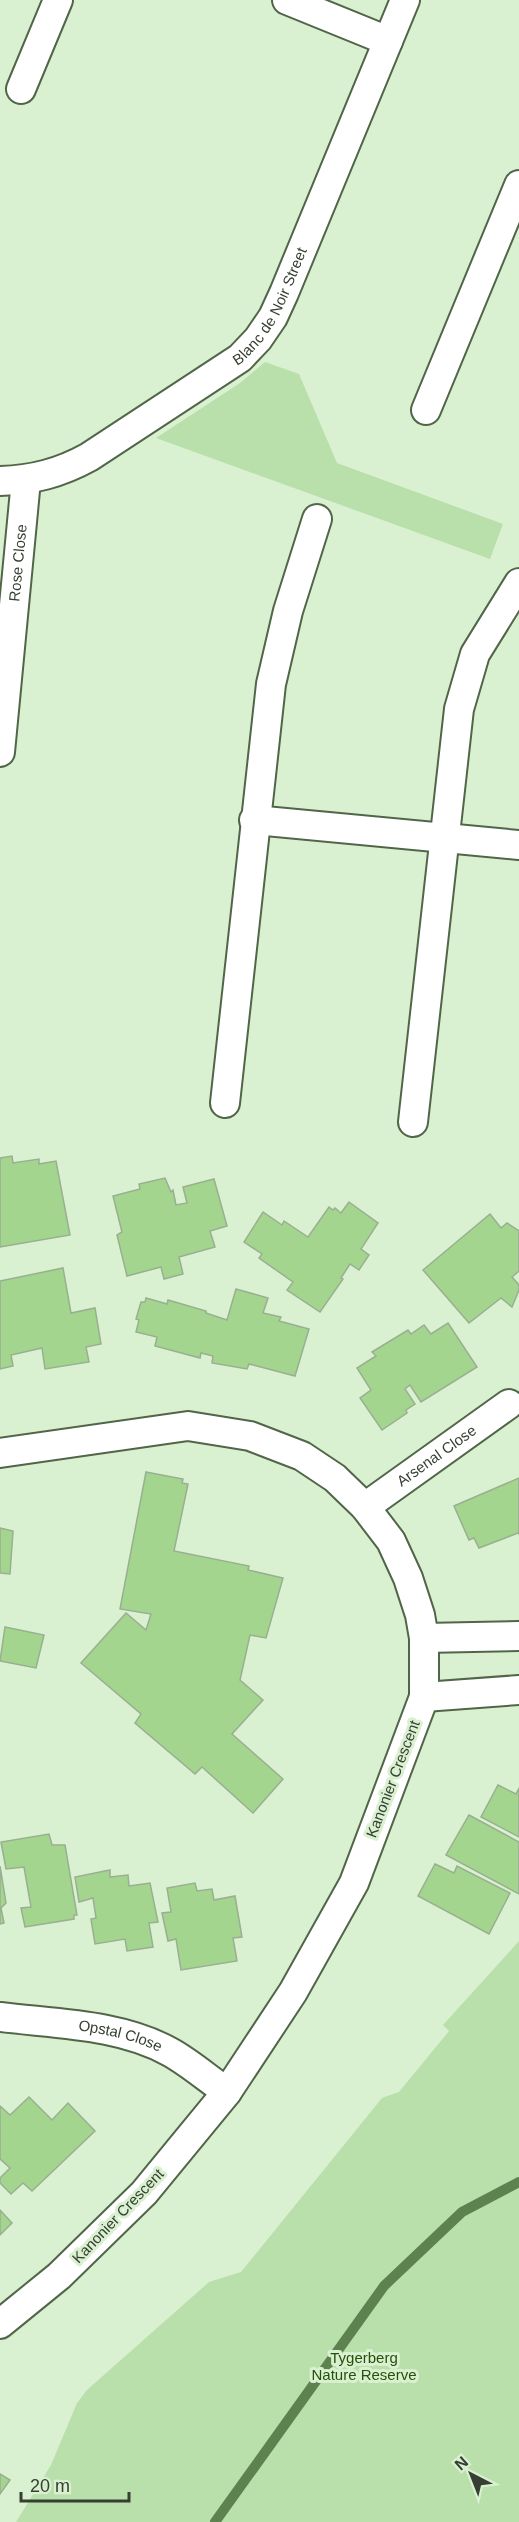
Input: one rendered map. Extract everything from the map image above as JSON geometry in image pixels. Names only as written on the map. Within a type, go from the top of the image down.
[{"type":"street","points":[[21,88],[58,0]]},
{"type":"street","points":[[287,0],[388,41]]},
{"type":"street","name":"Blanc de Noir Street","points":[[13,481],[69,468],[89,458],[219,373],[240,358],[258,339],[273,317],[284,293],[405,0]]},
{"type":"street","points":[[426,410],[519,185]]},
{"type":"street","name":"Rose Close","points":[[0,752],[13,481]]},
{"type":"street","points":[[225,1103],[254,820],[271,684],[288,611],[317,519]]},
{"type":"street","points":[[413,1122],[459,709],[475,654],[519,583]]},
{"type":"street","points":[[254,820],[519,845]]},
{"type":"street","name":"Arsenal Close","points":[[365,1507],[509,1404]]},
{"type":"street","name":"Kanonier Crescent","points":[[0,1453],[188,1426],[250,1436],[302,1456],[335,1478],[365,1507],[391,1541],[408,1578],[420,1615],[424,1638],[424,1697],[354,1883],[293,1992],[227,2092],[144,2193],[59,2276],[0,2324]]},
{"type":"street","points":[[424,1638],[519,1635]]},
{"type":"street","points":[[424,1697],[519,1690]]},
{"type":"street","name":"Opstal Close","points":[[0,2017],[106,2030],[135,2036],[171,2052],[227,2092]]},
{"type":"green space","points":[[265,362],[299,374],[337,463],[503,524],[490,559],[156,438],[240,383]]},
{"type":"green space","name":"Tygerberg Nature Reserve","points":[[519,1941],[519,2522],[16,2522],[51,2465],[77,2403],[87,2390],[209,2282],[241,2272],[382,2098],[399,2092],[449,2031],[443,2025]]},
{"type":"building","points":[[12,1156],[13,1163],[39,1159],[39,1164],[56,1161],[70,1235],[0,1247],[0,1158]]},
{"type":"building","points":[[165,1178],[171,1192],[173,1190],[176,1205],[187,1203],[183,1187],[214,1179],[227,1226],[210,1231],[215,1247],[179,1257],[183,1274],[164,1279],[161,1267],[127,1276],[117,1235],[122,1232],[113,1196],[140,1189],[139,1184]]},
{"type":"building","points":[[349,1202],[378,1223],[361,1249],[369,1255],[359,1270],[350,1264],[341,1278],[343,1279],[320,1312],[287,1290],[293,1282],[259,1258],[262,1254],[244,1242],[263,1212],[282,1225],[284,1221],[308,1237],[329,1207],[341,1213]]},
{"type":"building","points":[[490,1214],[501,1228],[507,1223],[519,1231],[519,1271],[512,1277],[519,1285],[519,1290],[512,1307],[501,1298],[469,1323],[423,1270]]},
{"type":"building","points":[[63,1268],[71,1313],[95,1308],[101,1344],[86,1347],[89,1362],[45,1369],[42,1348],[11,1355],[13,1366],[0,1369],[0,1281]]},
{"type":"building","points":[[236,1289],[268,1298],[263,1313],[281,1317],[279,1321],[309,1329],[295,1376],[249,1364],[247,1369],[212,1363],[213,1356],[201,1353],[200,1358],[155,1346],[157,1337],[136,1332],[139,1320],[136,1319],[141,1302],[145,1302],[146,1298],[167,1304],[168,1300],[227,1320]]},
{"type":"building","points":[[448,1323],[477,1367],[421,1402],[410,1385],[405,1389],[415,1404],[406,1410],[407,1413],[382,1430],[360,1398],[371,1390],[357,1368],[376,1356],[372,1352],[408,1330],[411,1334],[424,1325],[431,1334]]},
{"type":"building","points":[[146,1472],[183,1479],[182,1483],[188,1484],[174,1551],[249,1566],[248,1570],[283,1578],[266,1638],[250,1635],[240,1680],[263,1700],[232,1734],[283,1779],[253,1813],[202,1767],[195,1774],[135,1723],[141,1714],[81,1663],[126,1613],[146,1630],[151,1614],[120,1609]]},
{"type":"building","points":[[519,1478],[519,1534],[479,1548],[474,1538],[469,1540],[454,1506]]},
{"type":"building","points":[[0,1528],[13,1531],[10,1574],[0,1573]]},
{"type":"building","points":[[5,1627],[44,1635],[36,1668],[0,1661]]},
{"type":"building","points":[[498,1785],[516,1794],[519,1788],[519,1837],[481,1817]]},
{"type":"building","points":[[469,1815],[519,1842],[519,1894],[446,1855]]},
{"type":"building","points":[[49,1834],[52,1845],[65,1845],[77,1915],[74,1915],[74,1919],[25,1927],[21,1908],[31,1907],[24,1867],[6,1869],[1,1842]]},
{"type":"building","points":[[435,1864],[454,1873],[457,1866],[510,1893],[489,1934],[418,1896]]},
{"type":"building","points":[[0,1866],[6,1903],[1,1908],[4,1923],[0,1924]]},
{"type":"building","points":[[110,1870],[110,1877],[128,1875],[129,1886],[150,1883],[158,1922],[149,1923],[153,1947],[127,1951],[125,1939],[95,1944],[91,1919],[96,1918],[93,1898],[79,1902],[75,1877]]},
{"type":"building","points":[[195,1883],[197,1891],[212,1889],[214,1900],[235,1896],[242,1937],[233,1938],[237,1961],[181,1970],[176,1939],[168,1941],[162,1913],[171,1912],[167,1888]]},
{"type":"building","points":[[29,2097],[52,2120],[68,2103],[95,2131],[32,2191],[23,2183],[11,2194],[0,2183],[0,2178],[10,2168],[0,2159],[0,2106],[10,2115]]},
{"type":"building","points":[[0,2210],[12,2223],[0,2235]]},
{"type":"building","points":[[0,2474],[10,2480],[0,2494]]},
{"type":"waterway","points":[[215,2522],[384,2286],[462,2212],[519,2182]]}]
